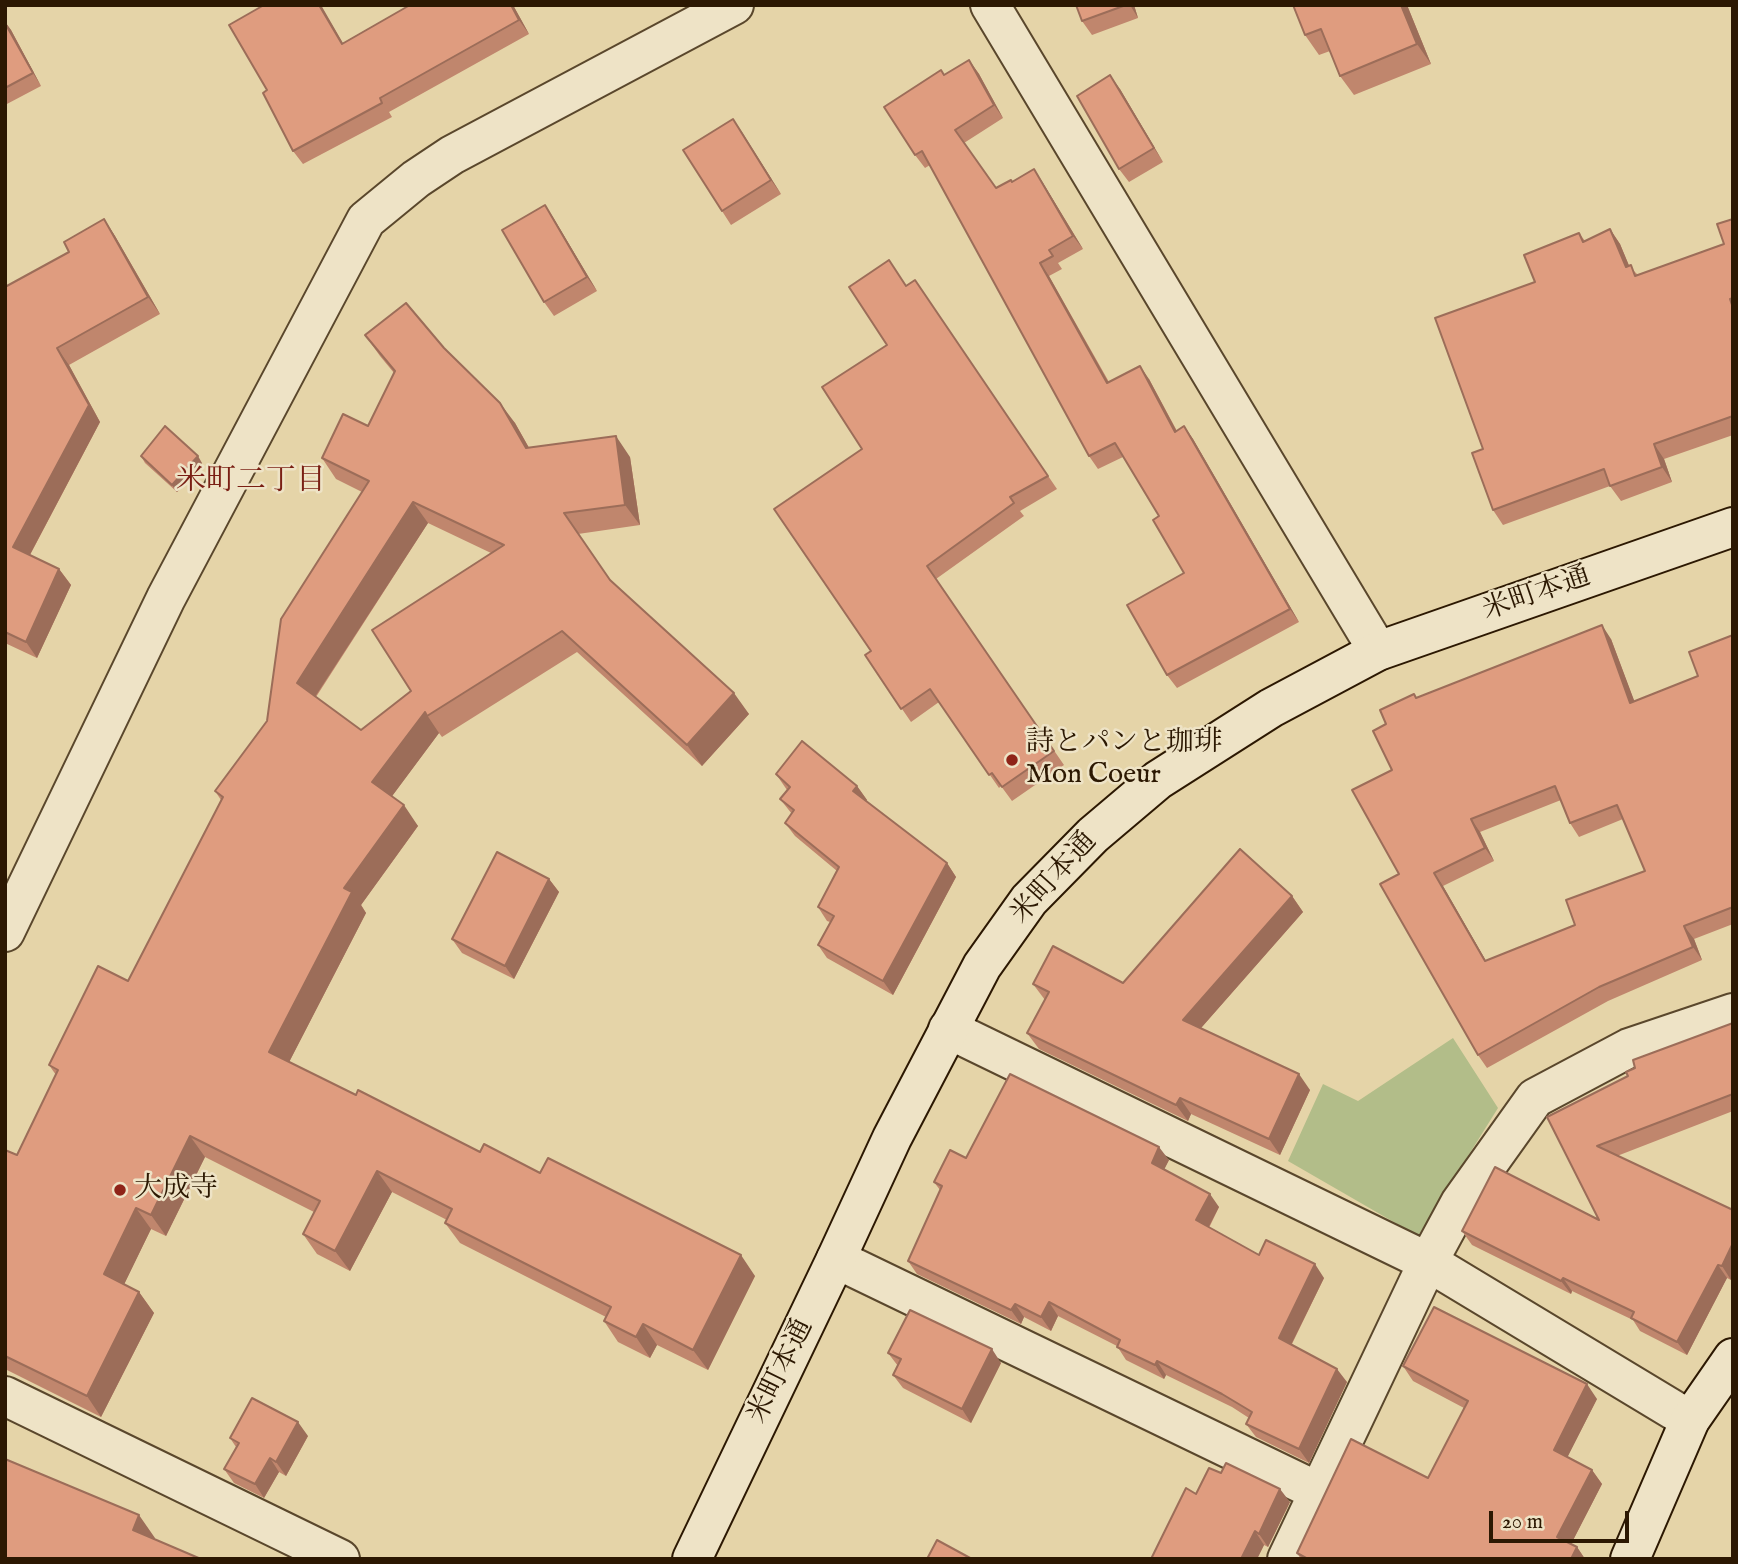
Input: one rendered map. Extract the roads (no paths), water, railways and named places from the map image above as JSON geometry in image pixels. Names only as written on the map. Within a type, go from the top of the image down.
[{"type":"street","points":[[5,932],[166,598],[366,220],[416,179],[452,155],[734,5]]},
{"type":"street","points":[[990,5],[1378,651]]},
{"type":"street","name":"米町本通","points":[[692,1559],[892,1138],[982,966],[1029,900],[1093,835],[1158,780],[1271,708],[1378,651],[1733,527]]},
{"type":"street","points":[[1287,1559],[1428,1262],[1460,1203],[1535,1098],[1629,1048],[1733,1013]]},
{"type":"street","points":[[948,1029],[1428,1262],[1690,1420]]},
{"type":"street","points":[[836,1259],[1319,1492]]},
{"type":"street","points":[[1630,1559],[1690,1420],[1733,1358]]},
{"type":"street","points":[[5,1395],[340,1559]]},
{"type":"place","name":"詩とパンと珈琲 Mon Coeur","points":[[1012,760]]},
{"type":"place","name":"大成寺","points":[[120,1190]]},
{"type":"district","name":"米町二丁目","points":[[251,483]]}]
